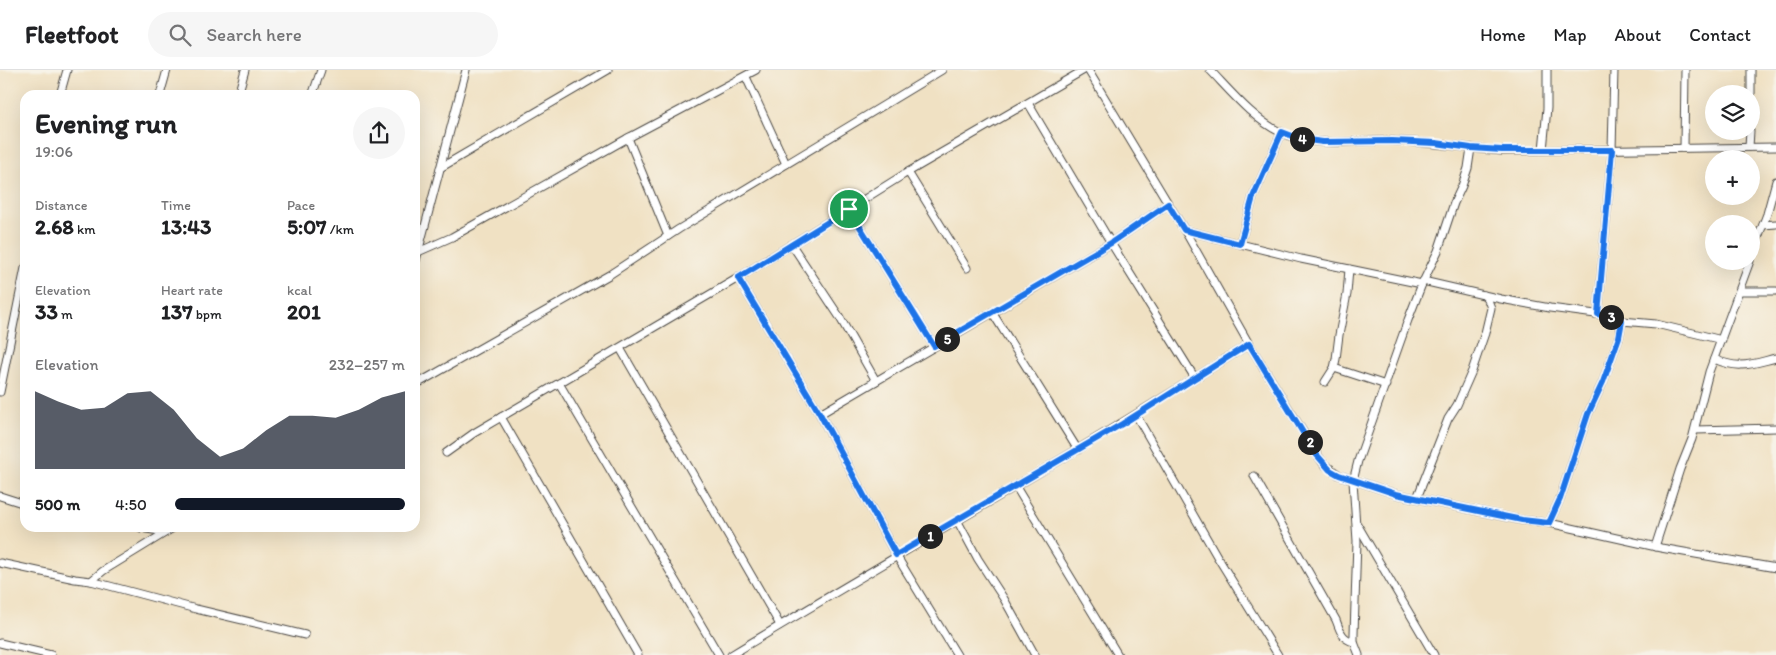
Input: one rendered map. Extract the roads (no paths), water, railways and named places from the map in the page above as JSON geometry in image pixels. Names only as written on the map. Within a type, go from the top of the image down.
[{"type":"street","points":[[61,90],[67,70]]},
{"type":"street","points":[[161,90],[167,70]]},
{"type":"street","points":[[239,90],[245,70]]},
{"type":"street","points":[[314,90],[321,70]]},
{"type":"street","points":[[420,244],[466,70]]},
{"type":"street","points":[[440,168],[608,70]]},
{"type":"street","points":[[628,138],[666,120],[758,70]]},
{"type":"street","points":[[420,251],[452,237],[628,138],[758,70]]},
{"type":"street","points":[[420,382],[609,276],[668,236],[942,70]]},
{"type":"street","points":[[446,453],[501,416],[738,278],[908,172],[1084,70]]},
{"type":"street","points":[[1088,70],[1184,230],[1249,344],[1316,454],[1330,470],[1353,481],[1396,494],[1522,520],[1549,523],[1654,547],[1776,568]]},
{"type":"street","points":[[1210,70],[1252,114],[1282,132],[1300,139],[1323,142],[1392,141],[1436,143],[1502,150],[1776,147]]},
{"type":"street","points":[[1543,150],[1547,108],[1547,70]]},
{"type":"street","points":[[1598,314],[1612,150],[1614,70]]},
{"type":"street","points":[[1684,148],[1685,70]]},
{"type":"street","points":[[1751,70],[1751,85]]},
{"type":"street","points":[[746,77],[786,164]]},
{"type":"street","points":[[1028,103],[1111,243],[1195,378]]},
{"type":"street","points":[[1240,244],[1253,197],[1282,132]]},
{"type":"street","points":[[628,138],[668,236]]},
{"type":"street","points":[[1749,140],[1749,147]]},
{"type":"street","points":[[1359,655],[1354,642],[1357,541],[1353,481],[1358,461],[1423,283],[1438,251],[1454,203],[1462,186],[1468,168],[1471,148]]},
{"type":"street","points":[[908,172],[967,268]]},
{"type":"street","points":[[1760,233],[1776,181]]},
{"type":"street","points":[[820,414],[1111,243],[1168,204]]},
{"type":"street","points":[[849,209],[934,346]]},
{"type":"street","points":[[1763,225],[1776,224]]},
{"type":"street","points":[[1184,230],[1300,259],[1550,308],[1598,314],[1622,321],[1656,324],[1722,340]]},
{"type":"street","points":[[792,245],[839,316],[876,381]]},
{"type":"street","points":[[1325,382],[1334,368],[1348,294],[1349,269]]},
{"type":"street","points":[[1654,547],[1695,430],[1714,359],[1747,270]]},
{"type":"street","points":[[738,278],[820,414],[896,555],[956,655]]},
{"type":"street","points":[[1739,291],[1776,291]]},
{"type":"street","points":[[0,392],[20,293]]},
{"type":"street","points":[[1417,498],[1448,419],[1472,371],[1485,334],[1490,308],[1488,300],[1483,294]]},
{"type":"street","points":[[992,312],[1078,450]]},
{"type":"street","points":[[1549,523],[1560,499],[1588,414],[1603,382],[1619,337],[1622,321]]},
{"type":"street","points":[[731,655],[896,555],[1078,450],[1249,344]]},
{"type":"street","points":[[620,348],[780,625]]},
{"type":"street","points":[[1714,359],[1731,366],[1739,366],[1776,358]]},
{"type":"street","points":[[1334,368],[1386,385]]},
{"type":"street","points":[[559,383],[719,655]]},
{"type":"street","points":[[1136,415],[1218,558],[1278,655]]},
{"type":"street","points":[[501,416],[638,655]]},
{"type":"street","points":[[1695,430],[1776,428]]},
{"type":"street","points":[[1254,476],[1336,620],[1342,636],[1348,641],[1354,642]]},
{"type":"street","points":[[1016,487],[1118,655]]},
{"type":"street","points":[[0,496],[20,502]]},
{"type":"street","points":[[958,520],[978,559],[1004,599],[1035,655]]},
{"type":"street","points":[[1356,521],[1434,655]]},
{"type":"street","points":[[91,581],[103,571],[165,532]]},
{"type":"street","points":[[0,562],[91,581],[305,635]]},
{"type":"street","points":[[0,643],[51,655]]}]
